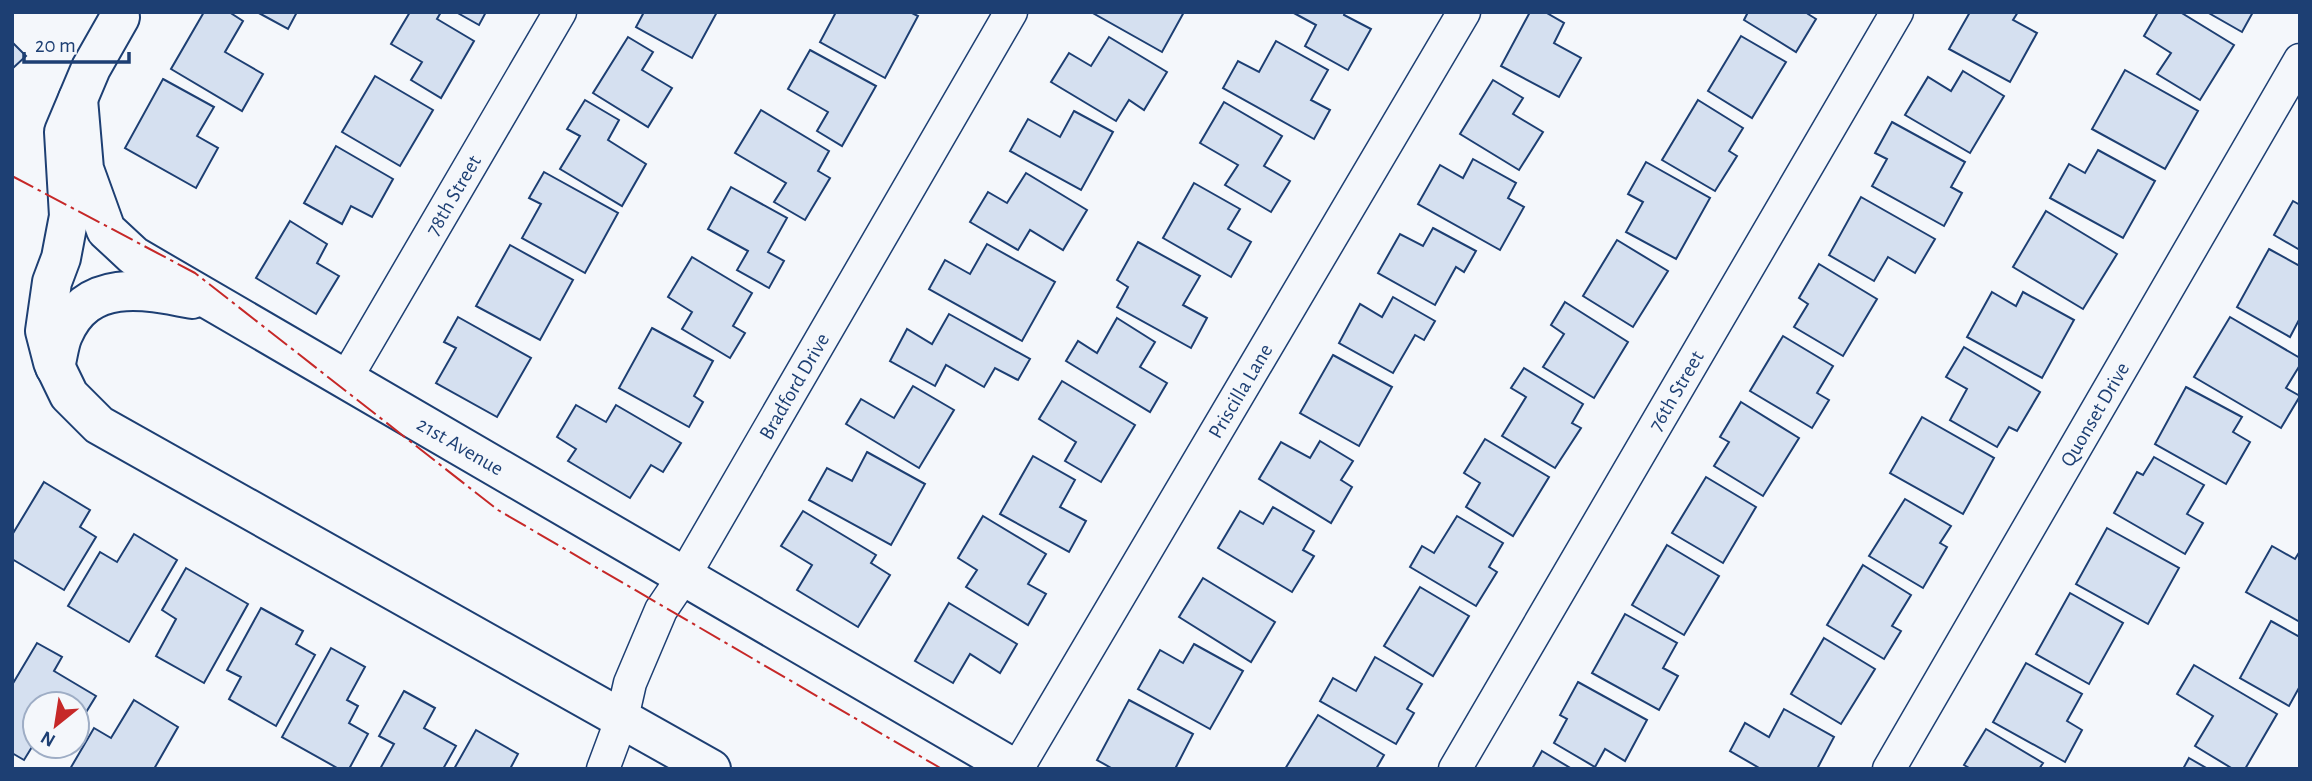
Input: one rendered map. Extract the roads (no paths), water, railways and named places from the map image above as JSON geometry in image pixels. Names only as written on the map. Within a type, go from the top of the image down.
[{"type":"street","name":"78th Street","points":[[345,380],[560,12]]},
{"type":"street","name":"Bradford Drive","points":[[603,769],[622,718],[630,683],[661,610],[684,576],[1011,12]]},
{"type":"street","name":"Priscilla Lane","points":[[1016,769],[1464,12]]},
{"type":"street","name":"76th Street","points":[[1455,769],[1897,12]]},
{"type":"street","name":"21st Avenue","points":[[118,14],[78,99],[84,169],[106,230],[134,256],[1016,769]]},
{"type":"street","name":"Quonset Drive","points":[[1889,769],[2300,60]]},
{"type":"street","points":[[78,99],[64,132],[69,216],[61,258],[52,282],[45,331],[55,367],[69,395],[99,425],[710,769]]},
{"type":"street","points":[[55,367],[63,334],[81,307],[103,293],[159,292],[218,305]]}]
